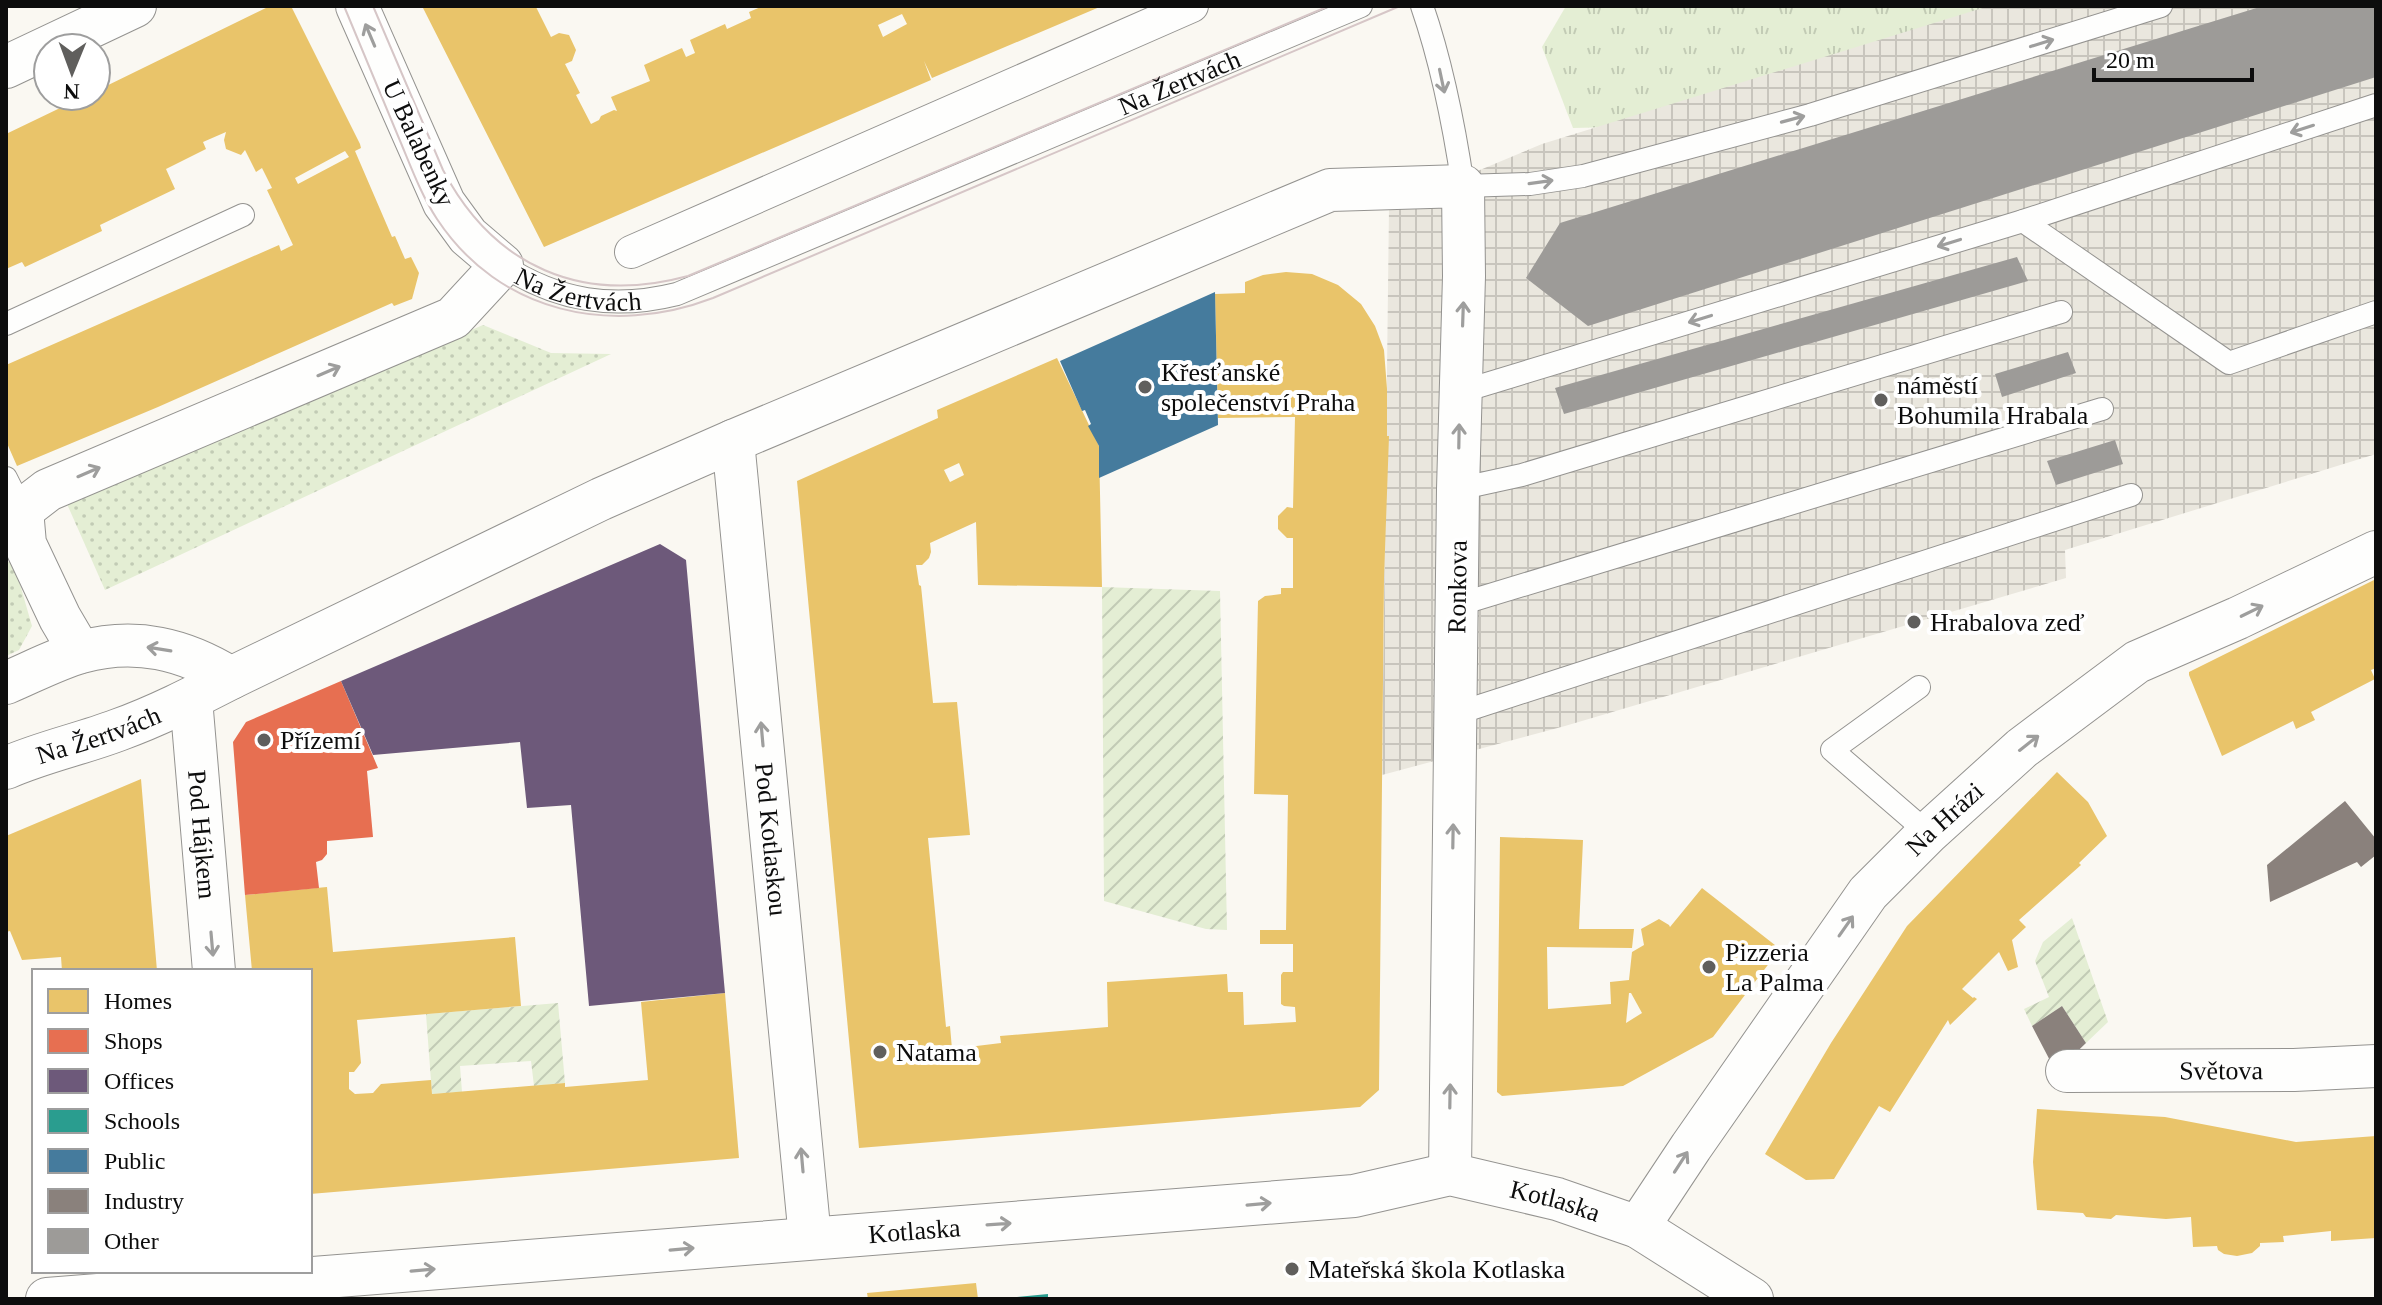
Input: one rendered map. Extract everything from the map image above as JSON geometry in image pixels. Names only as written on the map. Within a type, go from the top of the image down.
[{"type":"street","points":[[6,67],[135,6]]},
{"type":"street","name":"U Balabenky","points":[[357,6],[444,203],[468,236],[502,265]]},
{"type":"street","name":"Na Žertvách","points":[[631,252],[1192,6]]},
{"type":"street","name":"Na Žertvách","points":[[6,768],[117,731],[191,699],[601,499],[1330,190],[1463,186]]},
{"type":"street","name":"Ronkova","points":[[1450,1174],[1463,186]]},
{"type":"street","name":"Na Žertvách","points":[[80,652],[25,544],[14,494],[48,490],[453,318],[502,265]]},
{"type":"street","name":"Pod Kotlaskou","points":[[733,441],[810,1238]]},
{"type":"street","name":"Na Hrázi","points":[[1638,1227],[1868,893],[1928,833],[2022,748],[2137,662],[2376,552]]},
{"type":"street","points":[[6,683],[80,652],[113,646],[147,646],[177,651],[205,662],[231,678]]},
{"type":"street","name":"Pod Hájkem","points":[[191,699],[214,969]]},
{"type":"street","name":"Světova","points":[[2067,1071],[2294,1070],[2376,1066]]},
{"type":"street","name":"Kotlaska","points":[[47,1299],[238,1278],[346,1288],[810,1238],[1354,1196],[1450,1174],[1557,1199],[1638,1227],[1752,1299]]},
{"type":"lane","name":"Na Žertvách","points":[[502,265],[538,286],[591,300],[630,302],[677,294],[1361,6]]},
{"type":"lane","name":"Ronkova","points":[[1422,6],[1433,39],[1463,186]]},
{"type":"lane","points":[[1463,186],[1530,184],[1583,176],[1810,115],[2161,6]]},
{"type":"lane","points":[[1460,392],[2023,221],[2376,105]]},
{"type":"lane","points":[[6,324],[243,215]]},
{"type":"lane","points":[[2023,221],[2229,363],[2376,312]]},
{"type":"lane","points":[[1458,489],[1522,475],[2061,312]]},
{"type":"lane","points":[[1457,605],[1534,579],[2102,409]]},
{"type":"lane","points":[[1455,714],[2131,495]]},
{"type":"lane","points":[[1919,687],[1832,750],[1928,833]]},
{"type":"green space","points":[[1566,6],[2003,6],[1616,127],[1573,128],[1542,47]]},
{"type":"green space","points":[[483,325],[551,353],[611,354],[105,590],[67,504]]},
{"type":"green space","points":[[13,560],[32,626],[19,650],[6,656],[6,563]]},
{"type":"green space","points":[[1102,587],[1220,591],[1227,930],[1206,929],[1104,901]]},
{"type":"green space","points":[[2072,918],[2108,1022],[2086,1043],[2062,1006],[2032,1026],[2024,1009],[2049,997],[2035,961],[2043,942]]},
{"type":"green space","points":[[558,1003],[565,1083],[534,1086],[531,1061],[460,1066],[462,1092],[432,1094],[426,1014]]},
{"type":"shaded area","name":"náměstí Bohumila Hrabala","points":[[1989,6],[2376,6],[2376,454],[2065,550],[2066,578],[1565,726],[1382,775],[1389,208],[1542,144]]},
{"type":"building: Homes","points":[[270,6],[291,6],[360,144],[361,148],[355,151],[392,237],[395,236],[405,259],[411,257],[419,273],[412,299],[394,306],[392,303],[17,466],[6,441],[6,365],[279,245],[281,251],[293,245],[267,190],[272,188],[262,168],[256,172],[245,150],[241,155],[226,149],[226,132],[203,142],[206,149],[166,169],[175,189],[100,225],[102,231],[25,267],[22,262],[6,269],[6,134],[52,112],[112,112],[112,83]],"holes":[[[345,151],[349,157],[298,184],[295,178]]]},
{"type":"building: Homes","points":[[422,6],[536,7],[551,37],[559,33],[569,35],[576,50],[572,61],[565,64],[591,124],[601,116],[617,111],[611,97],[650,81],[644,65],[682,48],[686,57],[695,53],[690,40],[725,24],[727,29],[751,18],[749,12],[763,6],[1102,6],[932,78],[924,61],[931,80],[544,247]],"holes":[[[902,14],[907,24],[883,37],[878,25]]]},
{"type":"building: Homes","points":[[1286,272],[1312,274],[1338,285],[1361,304],[1375,326],[1384,350],[1389,436],[1384,578],[1379,1090],[1360,1107],[859,1148],[797,481],[938,418],[937,410],[1057,358],[1099,446],[1102,587],[978,585],[976,522],[930,543],[929,558],[922,565],[916,565],[933,703],[957,702],[970,835],[928,838],[946,1027],[950,1026],[952,1049],[1001,1043],[1000,1036],[1108,1027],[1107,982],[1227,974],[1228,992],[1243,992],[1244,1025],[1296,1022],[1295,1007],[1281,1004],[1281,975],[1283,972],[1293,972],[1293,944],[1260,944],[1260,930],[1286,930],[1288,795],[1254,794],[1258,601],[1265,596],[1281,594],[1281,588],[1293,588],[1293,538],[1287,538],[1278,529],[1278,516],[1287,507],[1293,508],[1295,417],[1218,418],[1215,294],[1245,293],[1245,282],[1263,275]],"holes":[[[959,463],[964,475],[950,482],[944,470]]]},
{"type":"building: Homes","points":[[2376,579],[2376,668],[2371,670],[2375,679],[2311,712],[2315,720],[2296,729],[2293,721],[2222,756],[2189,672]]},
{"type":"building: Homes","points":[[2057,772],[2088,802],[2107,836],[2079,863],[2081,865],[2019,920],[2026,927],[2012,940],[2018,967],[2008,971],[1999,952],[1962,989],[1977,999],[1950,1025],[1948,1020],[1890,1112],[1879,1106],[1834,1179],[1806,1180],[1765,1154],[1831,1043],[1907,926]]},
{"type":"building: Homes","points":[[141,779],[157,969],[62,969],[61,957],[22,960],[10,931],[6,932],[6,836]]},
{"type":"building: Homes","points":[[1500,837],[1583,840],[1579,929],[1634,929],[1632,948],[1547,947],[1548,1009],[1611,1004],[1610,982],[1629,980],[1632,952],[1644,945],[1641,929],[1659,919],[1670,927],[1702,888],[1780,949],[1713,1037],[1623,1086],[1502,1096],[1497,1092]],"holes":[[[1629,993],[1642,1013],[1626,1023]]]},
{"type":"building: Homes","points":[[327,887],[333,952],[515,937],[521,1006],[357,1020],[361,1063],[354,1072],[349,1072],[349,1089],[355,1094],[373,1093],[381,1084],[431,1080],[432,1094],[648,1080],[641,1002],[725,993],[739,1158],[312,1194],[312,969],[252,969],[245,895]]},
{"type":"building: Homes","points":[[2037,1109],[2165,1117],[2296,1142],[2376,1136],[2376,1238],[2331,1241],[2331,1231],[2283,1236],[2284,1242],[2260,1243],[2252,1253],[2237,1256],[2224,1254],[2217,1246],[2193,1247],[2191,1217],[2166,1219],[2116,1215],[2111,1219],[2086,1217],[2083,1213],[2037,1210],[2033,1162]]},
{"type":"building: Homes","points":[[976,1283],[978,1299],[868,1299],[867,1293]]},
{"type":"building: Shops","points":[[341,681],[378,768],[367,771],[373,837],[327,841],[327,854],[316,862],[319,888],[245,895],[233,742],[246,722]]},
{"type":"building: Offices","points":[[660,544],[686,560],[725,993],[589,1006],[571,805],[527,808],[520,742],[373,755],[341,681]]},
{"type":"building: Schools","points":[[1048,1294],[1048,1299],[1017,1299],[1017,1297]]},
{"type":"building: Public","points":[[1215,292],[1218,425],[1099,478],[1099,446],[1060,361]]},
{"type":"building: Industry","points":[[2345,801],[2376,839],[2376,855],[2361,867],[2357,862],[2270,902],[2267,865]]},
{"type":"building: Industry","points":[[2062,1006],[2086,1043],[2056,1072],[2032,1026]]},
{"type":"building: Other","points":[[2263,6],[2375,6],[2376,77],[1588,326],[1526,278],[1560,223]]},
{"type":"building: Other","points":[[2017,257],[2028,281],[1564,414],[1555,388]]},
{"type":"building: Other","points":[[2068,352],[2076,373],[2002,397],[1995,374]]},
{"type":"building: Other","points":[[2115,440],[2123,464],[2056,485],[2047,461]]},
{"type":"tram line","points":[[344,6],[420,189],[437,219],[462,251],[492,276],[525,296],[560,308],[597,315],[636,315],[674,310],[713,298],[1400,6]]},
{"type":"tram line","points":[[373,6],[443,170],[464,204],[488,232],[515,254],[545,270],[577,281],[612,285],[649,284],[688,276],[1329,6]]},
{"type":"place","name":"Křesťanské společenství Praha","points":[[1145,387]]},
{"type":"place","name":"náměstí Bohumila Hrabala","points":[[1881,400]]},
{"type":"place","name":"Hrabalova zeď","points":[[1914,622]]},
{"type":"place","name":"Přízemí","points":[[264,740]]},
{"type":"place","name":"Pizzeria La Palma","points":[[1709,967]]},
{"type":"place","name":"Natama","points":[[880,1052]]},
{"type":"place","name":"Mateřská škola Kotlaska","points":[[1292,1269]]}]
